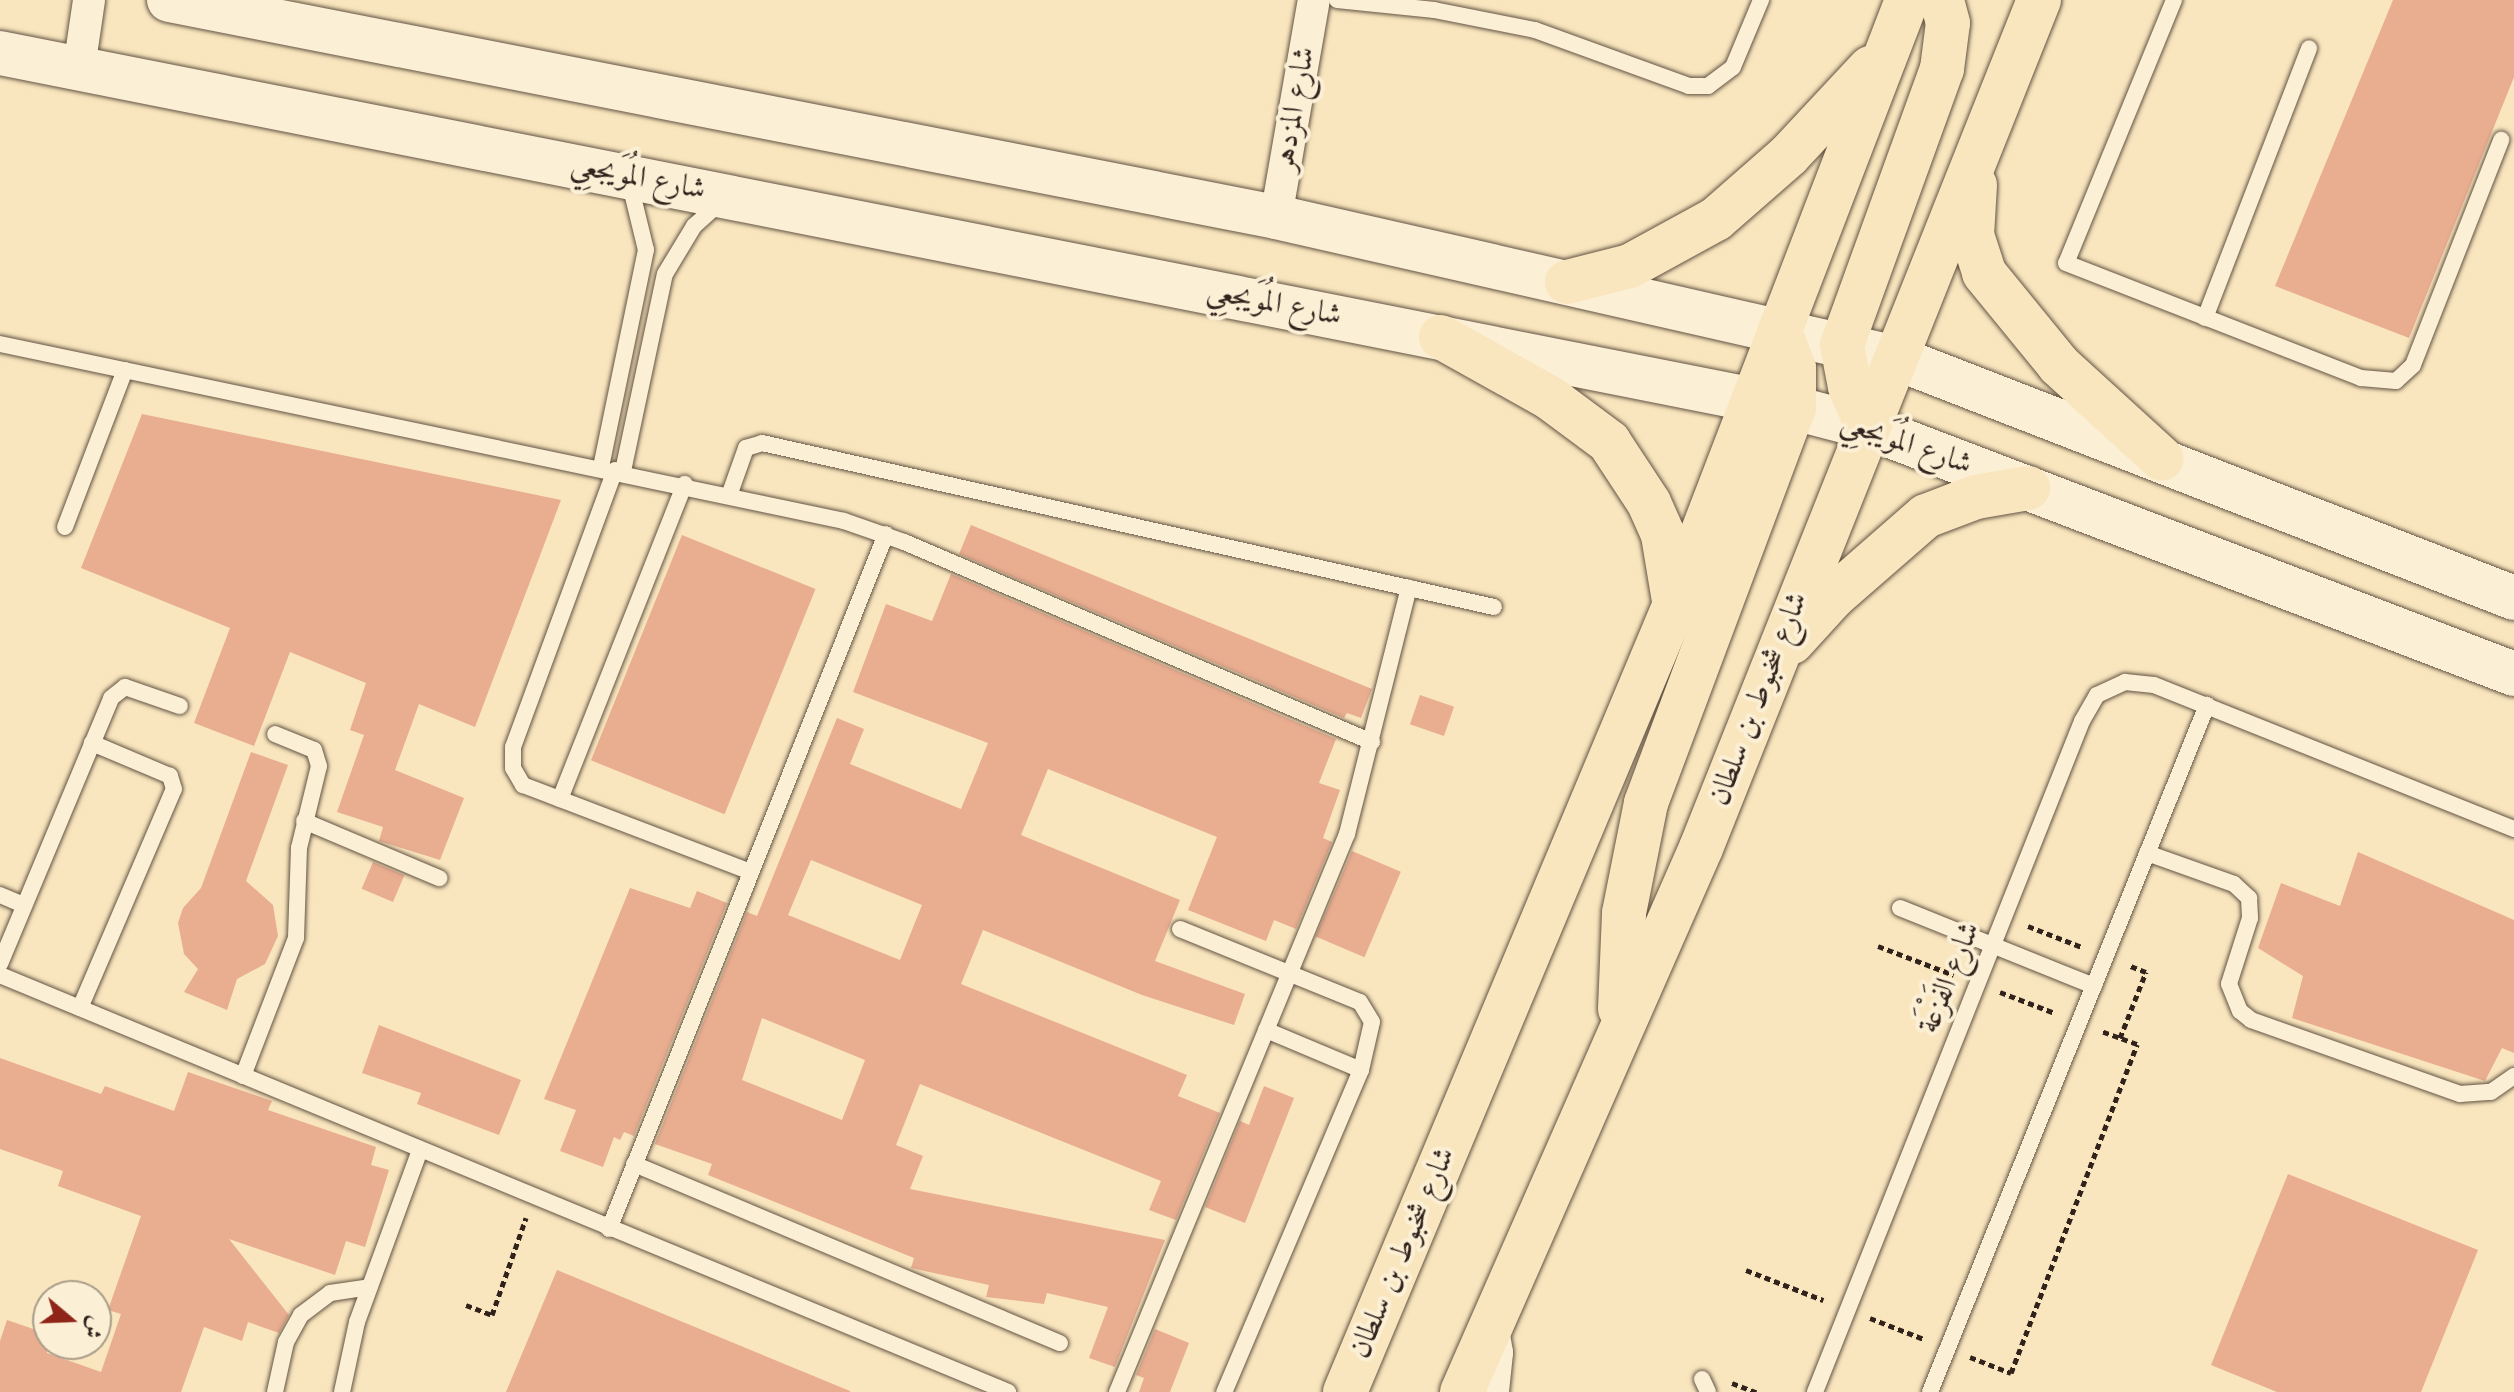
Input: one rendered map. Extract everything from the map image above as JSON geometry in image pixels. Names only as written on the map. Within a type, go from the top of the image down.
[{"type":"main road","points":[[1867,427],[1850,387],[1842,345],[1942,69],[1948,23],[1942,0]]},
{"type":"main road","name":"شارع شخبوط بن سلطان","points":[[1462,1392],[1620,1023],[1701,848],[1770,668],[2039,0]]},
{"type":"main road","points":[[1567,282],[1630,266],[1716,219],[1824,120],[1869,71],[1902,15]]},
{"type":"main road","name":"شارع شخبوط بن سلطان","points":[[1345,1392],[1675,604],[1774,403],[1780,331],[1902,15]]},
{"type":"main road","points":[[1980,148],[1972,235],[1984,273],[2059,365],[2162,459]]},
{"type":"main road","points":[[1441,337],[1550,398],[1609,442],[1632,472],[1663,535],[1675,604]]},
{"type":"main road","points":[[1620,1023],[1624,913],[1646,803],[1774,403]]},
{"type":"main road","points":[[1770,668],[1833,597],[1926,516],[1976,497],[2028,488]]},
{"type":"street","points":[[79,68],[89,0]]},
{"type":"street","points":[[169,0],[1276,217],[1896,358],[2514,598]]},
{"type":"street","name":"شارع المزدهر","points":[[1276,217],[1314,0]]},
{"type":"street","name":"شارع المُوَيجعِي","points":[[0,53],[1774,403],[1867,427],[2514,674]]},
{"type":"street","points":[[1491,1324],[1497,1353],[1493,1392]]},
{"type":"lane","points":[[1337,0],[1434,10],[1535,30],[1689,86],[1708,86],[1733,67],[1761,0]]},
{"type":"lane","points":[[2174,0],[2066,263],[2361,378],[2396,381],[2413,365],[2501,140]]},
{"type":"lane","points":[[2205,318],[2309,48]]},
{"type":"lane","points":[[613,469],[646,250],[628,176]]},
{"type":"lane","points":[[729,196],[694,226],[665,274],[613,469],[511,758],[523,785],[751,872]]},
{"type":"lane","points":[[0,344],[730,493],[886,534],[1372,742]]},
{"type":"lane","points":[[65,527],[125,370]]},
{"type":"lane","points":[[730,493],[746,448],[762,443],[1494,607]]},
{"type":"lane","points":[[560,799],[685,484]]},
{"type":"lane","points":[[609,1229],[886,534]]},
{"type":"lane","points":[[1117,1392],[1347,834],[1409,588]]},
{"type":"lane","name":"شارع الفَزْعَة","points":[[1815,1392],[2082,721],[2097,695],[2110,686],[2140,681],[2514,829]]},
{"type":"lane","points":[[0,964],[116,691],[125,687],[180,706]]},
{"type":"lane","points":[[1930,1392],[2207,705]]},
{"type":"lane","points":[[243,1076],[296,938],[304,821],[318,757],[314,750],[275,734]]},
{"type":"lane","points":[[80,1008],[174,789],[164,773],[92,743]]},
{"type":"lane","points":[[304,821],[439,878]]},
{"type":"lane","points":[[2147,853],[2234,884],[2249,898],[2250,918],[2229,984],[2240,1011],[2251,1020],[2460,1094],[2491,1092],[2514,1076]]},
{"type":"lane","points":[[0,895],[24,905]]},
{"type":"lane","points":[[1900,908],[2094,986]]},
{"type":"lane","points":[[1180,929],[1360,1002],[1368,1011],[1373,1034],[1361,1070],[1224,1392]]},
{"type":"lane","points":[[0,975],[533,1199],[1008,1392]]},
{"type":"lane","points":[[1266,1030],[1361,1070]]},
{"type":"lane","points":[[342,1392],[370,1287],[420,1150]]},
{"type":"lane","points":[[634,1164],[1060,1343]]},
{"type":"lane","points":[[275,1392],[286,1342],[301,1315],[330,1293],[370,1287]]},
{"type":"path","points":[[466,1305],[492,1315],[533,1199]]},
{"type":"building","points":[[2393,0],[2514,0],[2514,77],[2409,338],[2275,286]]},
{"type":"building","points":[[142,414],[561,500],[475,727],[419,704],[395,770],[464,798],[440,860],[379,841],[383,827],[337,812],[364,735],[350,730],[366,683],[290,652],[254,746],[194,723],[230,628],[81,568]]},
{"type":"building","points":[[971,525],[1372,689],[1361,718],[1347,713],[1344,718],[959,554]]},
{"type":"building","points":[[682,535],[816,589],[724,814],[591,760]]},
{"type":"building","points":[[951,574],[1336,739],[1319,783],[1340,790],[1323,838],[1332,842],[1296,929],[1274,920],[1266,941],[1188,910],[1217,837],[1048,769],[1021,835],[1180,900],[1155,961],[1245,994],[1234,1025],[1142,995],[983,930],[961,984],[1187,1075],[1178,1096],[1220,1113],[1176,1220],[1149,1210],[1161,1181],[920,1084],[896,1145],[923,1156],[910,1189],[1165,1240],[1115,1367],[1089,1358],[1108,1307],[1047,1293],[1044,1304],[986,1297],[989,1285],[911,1268],[914,1258],[708,1175],[712,1164],[655,1144],[747,912],[757,916],[837,718],[864,729],[850,764],[961,809],[988,743],[853,692],[886,604],[932,621]],"holes":[[[811,860],[922,905],[900,960],[788,915]],[[762,1018],[865,1060],[842,1120],[742,1080]]]},
{"type":"building","points":[[1420,695],[1454,707],[1444,736],[1410,724]]},
{"type":"building","points":[[251,752],[288,765],[246,881],[273,905],[278,936],[265,964],[237,979],[227,1010],[184,992],[198,969],[184,954],[178,923],[183,908],[201,888]]},
{"type":"building","points":[[1352,851],[1401,872],[1364,957],[1316,937]]},
{"type":"building","points":[[2358,852],[2514,920],[2514,1053],[2502,1048],[2485,1081],[2292,1018],[2303,976],[2258,948],[2281,883],[2340,906]]},
{"type":"building","points":[[373,862],[404,875],[393,902],[362,889]]},
{"type":"building","points":[[630,888],[690,908],[697,891],[727,903],[634,1136],[624,1132],[620,1140],[614,1137],[603,1167],[560,1151],[576,1110],[544,1099]]},
{"type":"building","points":[[379,1025],[521,1080],[499,1135],[417,1104],[421,1093],[362,1073]]},
{"type":"building","points":[[0,1058],[101,1094],[105,1086],[174,1111],[188,1072],[272,1101],[268,1110],[376,1147],[371,1165],[389,1170],[365,1247],[346,1241],[335,1275],[229,1239],[289,1315],[279,1333],[248,1322],[242,1341],[204,1327],[181,1392],[0,1392],[0,1341],[7,1320],[32,1329],[32,1360],[67,1360],[101,1372],[105,1360],[112,1360],[112,1340],[121,1314],[112,1311],[112,1299],[141,1216],[58,1186],[63,1171],[0,1149]]},
{"type":"building","points":[[1264,1086],[1294,1098],[1245,1223],[1205,1207],[1240,1121],[1249,1125]]},
{"type":"building","points":[[2288,1174],[2478,1250],[2421,1392],[2277,1392],[2211,1365]]},
{"type":"building","points":[[557,1270],[850,1391],[850,1392],[506,1392]]},
{"type":"building","points":[[1155,1329],[1189,1343],[1170,1392],[1139,1392],[1144,1378],[1136,1375]]}]
